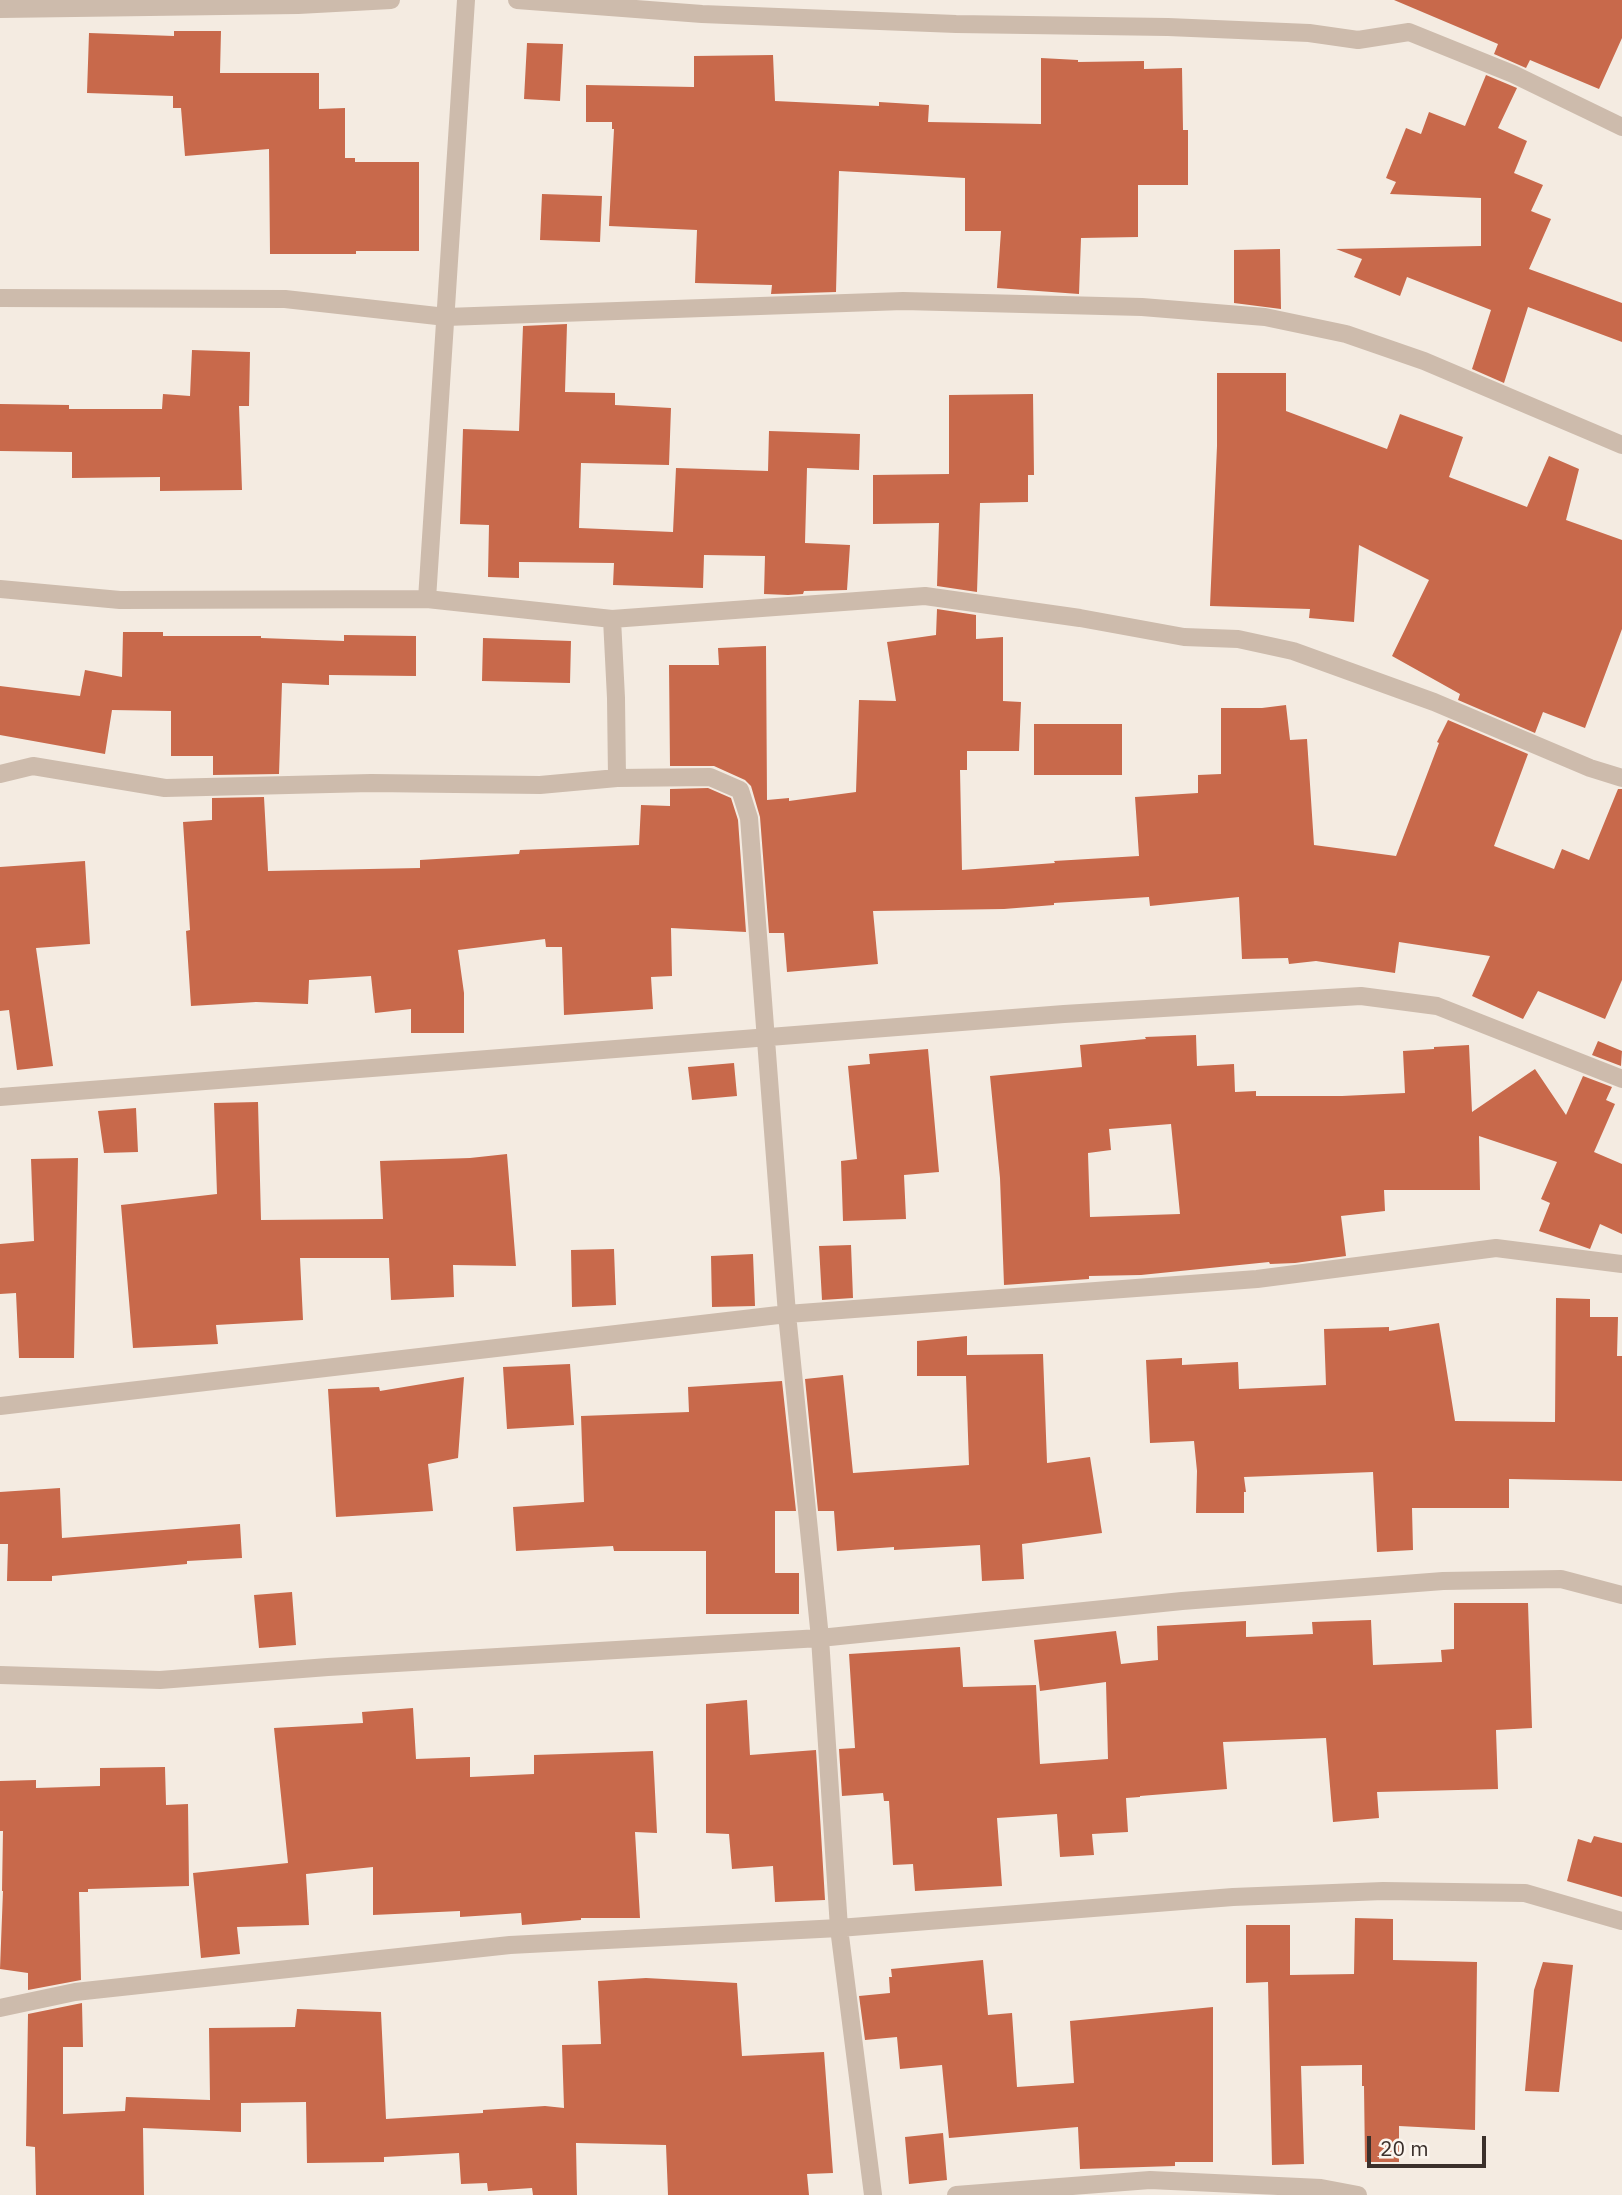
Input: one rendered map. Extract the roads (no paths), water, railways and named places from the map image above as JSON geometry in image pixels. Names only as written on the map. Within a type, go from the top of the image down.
[{"type":"street","points":[[0,9],[391,0]]},
{"type":"street","points":[[426,599],[466,0]]},
{"type":"street","points":[[517,0],[702,14],[956,24],[1168,27],[1309,33],[1358,40],[1409,32],[1513,74],[1622,127]]},
{"type":"street","points":[[0,298],[285,299],[446,317],[903,301],[1142,307],[1265,317],[1346,334],[1424,361],[1622,445]]},
{"type":"street","points":[[0,589],[120,600],[426,599],[612,619],[925,596],[1080,618],[1184,637],[1238,639],[1293,651],[1434,702],[1591,768],[1622,778]]},
{"type":"street","points":[[612,619],[617,779]]},
{"type":"street","points":[[0,774],[33,766],[166,788],[371,783],[540,785],[710,776],[740,790],[749,818],[787,1314],[820,1638],[839,1927],[873,2195]]},
{"type":"street","points":[[0,1097],[1064,1014],[1361,996],[1437,1006],[1622,1079]]},
{"type":"street","points":[[0,1406],[787,1314],[1257,1279],[1496,1248],[1622,1264]]},
{"type":"street","points":[[0,1675],[160,1680],[820,1638],[1182,1601],[1443,1581],[1561,1579],[1622,1595]]},
{"type":"street","points":[[0,2008],[75,1992],[510,1945],[839,1927],[1233,1897],[1383,1891],[1525,1893],[1622,1921]]},
{"type":"street","points":[[956,2195],[1150,2180],[1321,2188],[1358,2195]]}]
